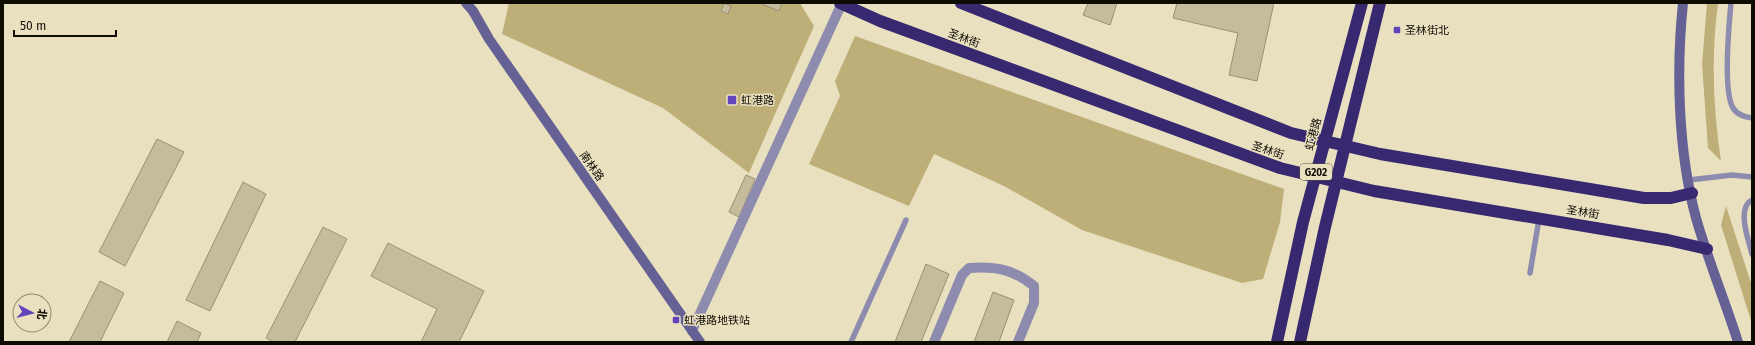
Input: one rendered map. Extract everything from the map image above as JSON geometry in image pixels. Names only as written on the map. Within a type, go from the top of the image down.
[{"type":"highway","name":"圣林街","points":[[841,3],[880,21],[1280,168],[1374,191],[1668,240],[1707,249]]},
{"type":"highway","points":[[961,3],[1291,133],[1387,155],[1644,198],[1671,198],[1692,193]]},
{"type":"highway","name":"虹港路","points":[[1277,342],[1303,222],[1362,3]]},
{"type":"highway","name":"G202","points":[[1300,342],[1344,145],[1380,3]]},
{"type":"street","name":"南林路","points":[[466,3],[473,11],[489,39],[700,342]]},
{"type":"street","points":[[692,331],[841,3]]},
{"type":"street","points":[[1683,3],[1680,74],[1682,148],[1696,217],[1738,342]]},
{"type":"street","points":[[934,342],[962,275],[969,268],[981,267],[1005,270],[1021,276],[1034,286],[1034,303],[1018,342]]},
{"type":"lane","points":[[1731,3],[1728,73],[1730,100],[1733,108],[1738,113],[1752,118]]},
{"type":"lane","points":[[1689,180],[1732,175],[1752,177]]},
{"type":"lane","points":[[1752,200],[1746,207],[1744,219],[1752,254]]},
{"type":"lane","points":[[1530,273],[1539,218]]},
{"type":"lane","points":[[851,342],[906,220]]},
{"type":"shaded area","points":[[509,3],[800,3],[814,26],[749,173],[663,108],[502,34]]},
{"type":"shaded area","points":[[1707,3],[1718,3],[1714,43],[1714,82],[1716,121],[1721,161],[1708,148],[1702,64]]},
{"type":"shaded area","points":[[855,36],[1284,189],[1280,222],[1263,279],[1242,283],[1082,230],[1004,186],[934,154],[909,206],[809,164],[840,96],[835,81]]},
{"type":"shaded area","points":[[1726,206],[1752,286],[1752,324],[1721,225]]},
{"type":"building","points":[[724,3],[731,6],[728,14],[721,11]]},
{"type":"building","points":[[759,3],[782,3],[779,11]]},
{"type":"building","points":[[1088,3],[1117,3],[1110,25],[1083,15]]},
{"type":"building","points":[[1177,3],[1274,3],[1257,81],[1229,75],[1238,33],[1173,18]]},
{"type":"building","points":[[157,139],[184,152],[125,266],[99,252]]},
{"type":"building","points":[[746,175],[755,179],[739,217],[729,212]]},
{"type":"building","points":[[243,182],[266,194],[210,311],[186,300]]},
{"type":"building","points":[[323,227],[347,239],[295,342],[274,342],[266,338]]},
{"type":"building","points":[[388,243],[484,291],[459,342],[421,342],[437,309],[371,276]]},
{"type":"building","points":[[926,264],[949,274],[921,342],[895,342]]},
{"type":"building","points":[[100,281],[124,293],[100,342],[69,342]]},
{"type":"building","points":[[993,292],[1014,300],[999,342],[974,342]]},
{"type":"building","points":[[177,321],[201,333],[197,342],[167,342]]},
{"type":"place","name":"圣林街北","points":[[1397,30]]},
{"type":"place","name":"虹港路","points":[[732,100]]},
{"type":"place","name":"虹港路地铁站","points":[[676,320]]}]
